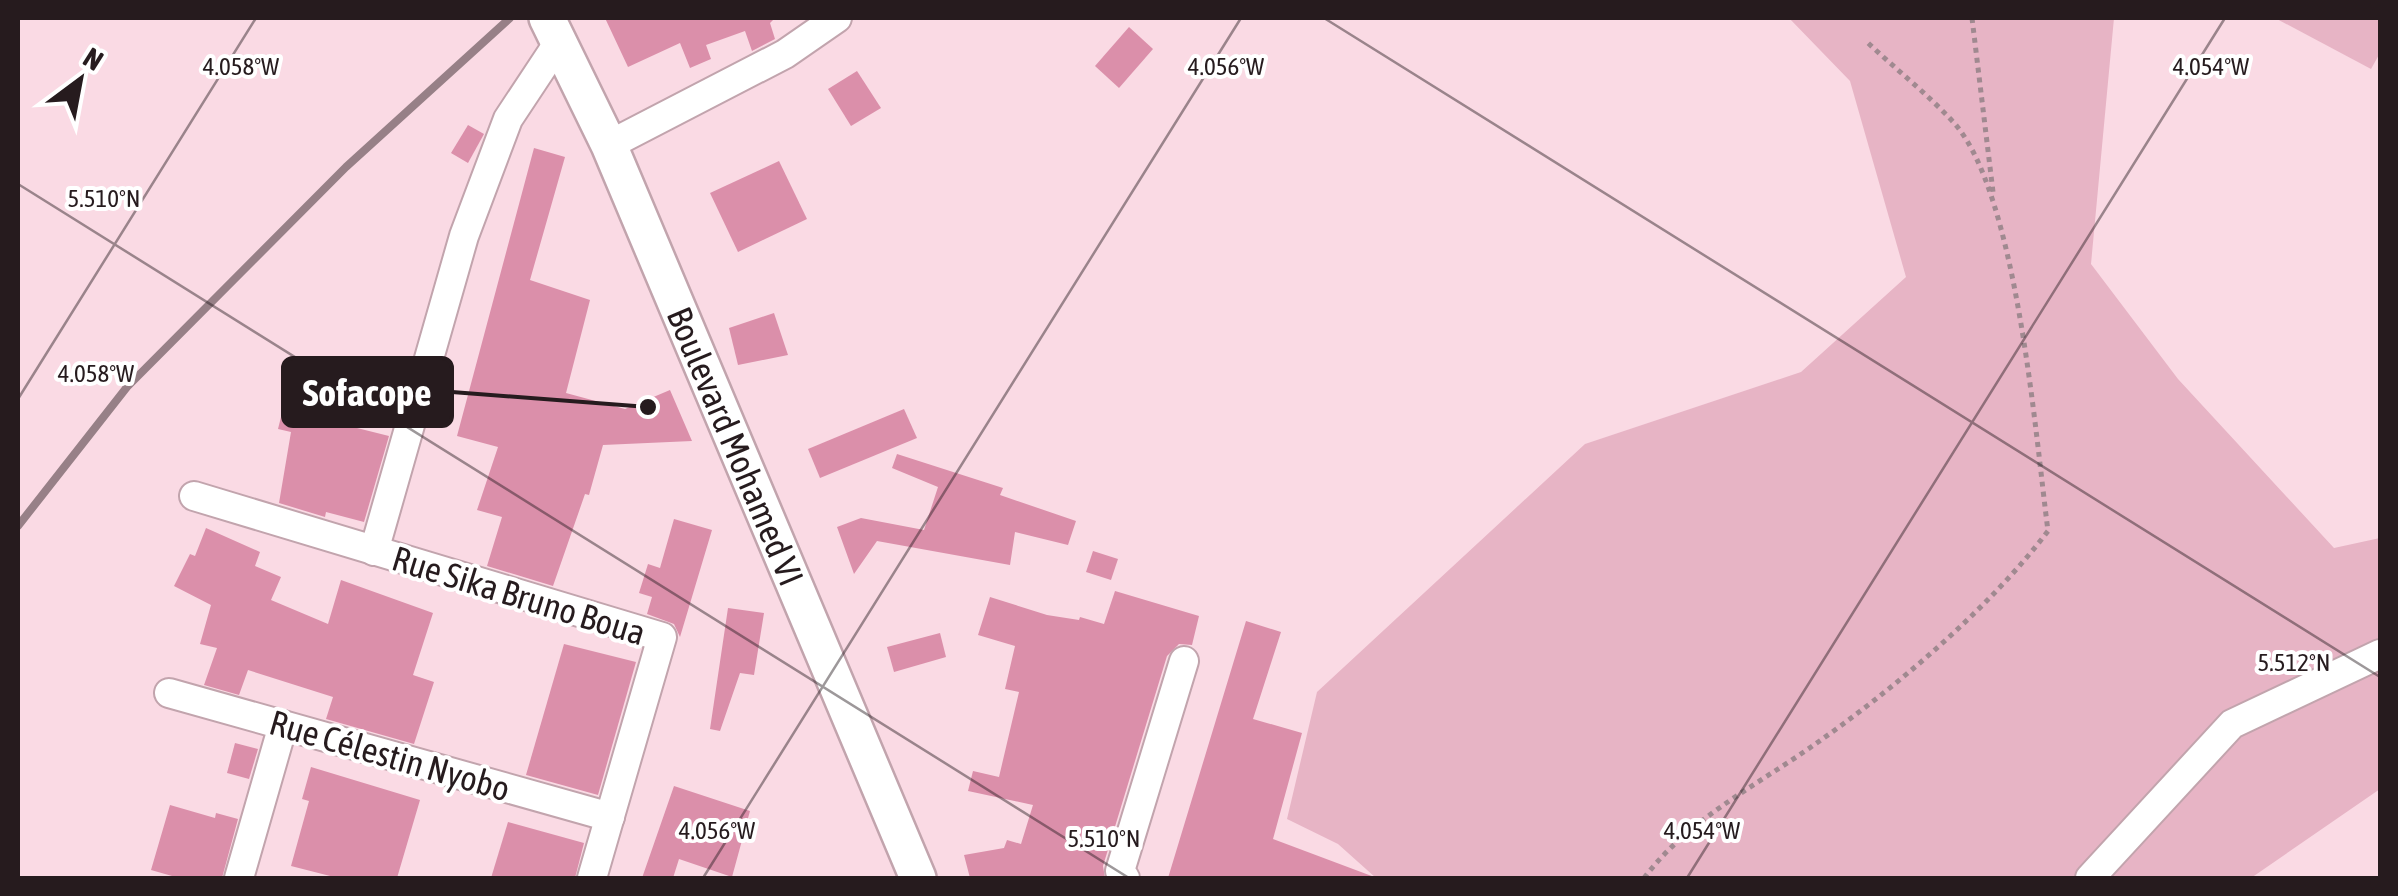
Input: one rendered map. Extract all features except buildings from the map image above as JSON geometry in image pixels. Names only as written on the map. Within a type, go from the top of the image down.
[{"type":"main road","name":"Boulevard Mohamed VI","points":[[551,29],[609,145],[918,878]]},
{"type":"street","points":[[609,145],[785,54],[837,18]]},
{"type":"street","points":[[374,551],[464,236],[508,119],[551,29]]},
{"type":"street","name":"Rue Sika Bruno Boua","points":[[194,496],[662,637],[592,878]]},
{"type":"street","points":[[2090,878],[2232,724],[2380,654]]},
{"type":"street","points":[[1125,878],[1120,871],[1184,661]]},
{"type":"street","name":"Rue Célestin Nyobo","points":[[169,693],[610,818]]},
{"type":"street","points":[[239,878],[283,725]]},
{"type":"path","points":[[1644,878],[1694,824],[1885,693],[2018,571],[2048,531],[2025,358],[1994,196],[1972,18]]},
{"type":"path","points":[[1865,40],[1956,126],[1994,196]]},
{"type":"shaded area","points":[[1789,18],[2114,18],[2091,264],[2178,379],[2334,548],[2380,538],[2380,789],[2251,878],[1376,878],[1338,844],[1287,819],[1317,692],[1585,444],[1801,372],[1906,277],[1850,81]]},
{"type":"shaded area","points":[[2275,18],[2380,18],[2380,53],[2371,69]]},
{"type":"railway","points":[[18,526],[127,387],[346,167],[510,18]]},
{"type":"place","name":"Sofacope","points":[[648,407]]}]
